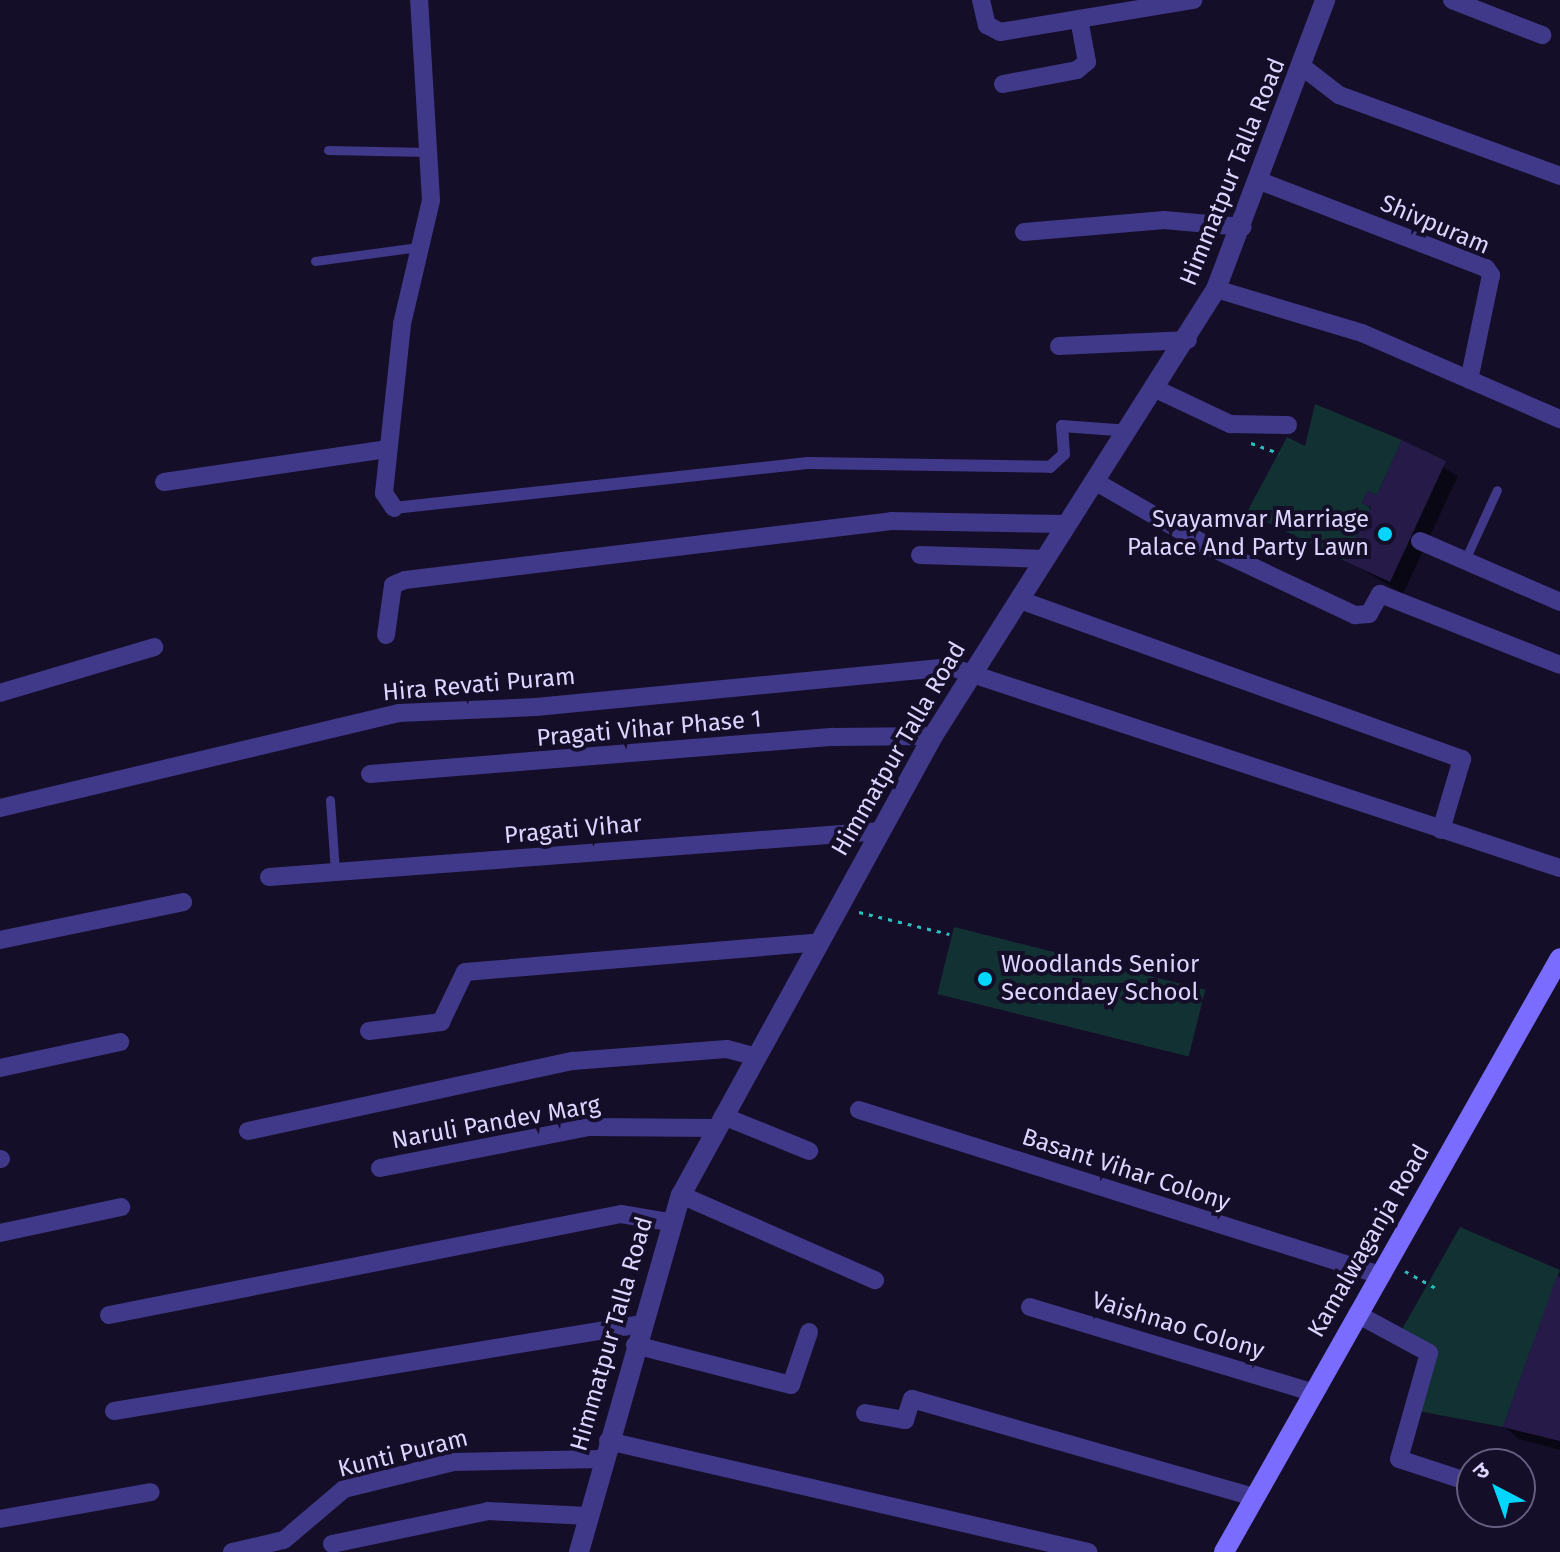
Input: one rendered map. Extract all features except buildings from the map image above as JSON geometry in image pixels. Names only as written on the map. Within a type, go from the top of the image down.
[{"type":"main road","name":"Kamalwaganja Road","points":[[1224,1552],[1560,958]]},
{"type":"street","points":[[419,0],[432,152],[431,200],[418,247],[387,449],[384,493],[394,508],[808,463],[1050,467],[1064,454],[1062,426],[1130,431]]},
{"type":"street","points":[[981,0],[987,25],[1000,32],[1193,0]]},
{"type":"street","name":"Himmatpur Talla Road","points":[[579,1552],[669,1222],[681,1195],[753,1056],[821,942],[933,736],[970,674],[1158,390],[1216,289],[1304,68],[1325,0]]},
{"type":"street","points":[[1452,0],[1542,35]]},
{"type":"street","points":[[1003,84],[1087,62],[1079,19]]},
{"type":"street","points":[[1304,68],[1339,95],[1560,176]]},
{"type":"street","name":"Shivpuram","points":[[1260,181],[1486,268],[1491,275],[1469,380]]},
{"type":"street","points":[[1024,232],[1164,220],[1243,227]]},
{"type":"street","points":[[1216,289],[1347,328],[1560,419]]},
{"type":"street","points":[[1059,346],[1188,340]]},
{"type":"street","points":[[1158,390],[1230,424],[1288,425]]},
{"type":"street","points":[[164,482],[387,449]]},
{"type":"street","points":[[1096,482],[1355,615],[1369,614],[1380,594],[1560,665]]},
{"type":"street","points":[[386,635],[393,585],[405,580],[891,521],[1068,524]]},
{"type":"street","points":[[1420,541],[1560,602]]},
{"type":"street","points":[[920,555],[1046,559]]},
{"type":"street","points":[[1020,600],[1462,759],[1441,830]]},
{"type":"street","points":[[0,693],[154,647]]},
{"type":"street","name":"Hira Revati Puram","points":[[0,808],[399,713],[536,707],[911,666],[970,674],[1560,868]]},
{"type":"street","name":"Pragati Vihar Phase 1","points":[[370,774],[834,737],[933,736]]},
{"type":"street","name":"Pragati Vihar","points":[[269,877],[881,831]]},
{"type":"street","points":[[0,940],[183,902]]},
{"type":"street","points":[[369,1031],[441,1022],[465,972],[821,942]]},
{"type":"street","points":[[0,1068],[120,1042]]},
{"type":"street","points":[[248,1131],[573,1061],[727,1049],[753,1056]]},
{"type":"street","name":"Basant Vihar Colony","points":[[859,1110],[1384,1268]]},
{"type":"street","points":[[720,1122],[809,1151]]},
{"type":"street","name":"Naruli Pandev Marg","points":[[380,1168],[589,1127],[720,1122]]},
{"type":"street","points":[[681,1195],[875,1280]]},
{"type":"street","points":[[0,1233],[121,1207]]},
{"type":"street","points":[[109,1315],[621,1214],[669,1222]]},
{"type":"street","name":"Vaishnao Colony","points":[[1030,1307],[1312,1392]]},
{"type":"street","points":[[1357,1314],[1429,1353],[1399,1459],[1456,1478]]},
{"type":"street","points":[[114,1411],[641,1324]]},
{"type":"street","points":[[635,1345],[791,1385],[809,1332]]},
{"type":"street","points":[[865,1413],[905,1420],[912,1399],[1254,1497]]},
{"type":"street","name":"Kunti Puram","points":[[232,1552],[284,1540],[344,1489],[454,1462],[605,1450],[1088,1552]]},
{"type":"street","points":[[0,1519],[151,1492]]},
{"type":"street","points":[[332,1544],[488,1511],[588,1516]]},
{"type":"lane","points":[[328,150],[432,152]]},
{"type":"lane","points":[[315,261],[418,247]]},
{"type":"lane","points":[[1464,562],[1497,490]]},
{"type":"lane","points":[[330,800],[335,872]]},
{"type":"path","points":[[839,907],[949,934]]},
{"type":"path","points":[[1384,1268],[1439,1290]]},
{"type":"green space","points":[[1315,404],[1402,440],[1377,495],[1367,491],[1362,503],[1371,507],[1345,561],[1247,512],[1287,437],[1305,446]]},
{"type":"green space","points":[[954,927],[1205,990],[1189,1057],[937,994]]},
{"type":"green space","points":[[1460,1227],[1560,1270],[1503,1427],[1418,1411],[1438,1350],[1401,1331]]},
{"type":"place","name":"Svayamvar Marriage Palace And Party Lawn","points":[[1385,534]]},
{"type":"place","name":"Woodlands Senior Secondaey School","points":[[985,979]]}]
